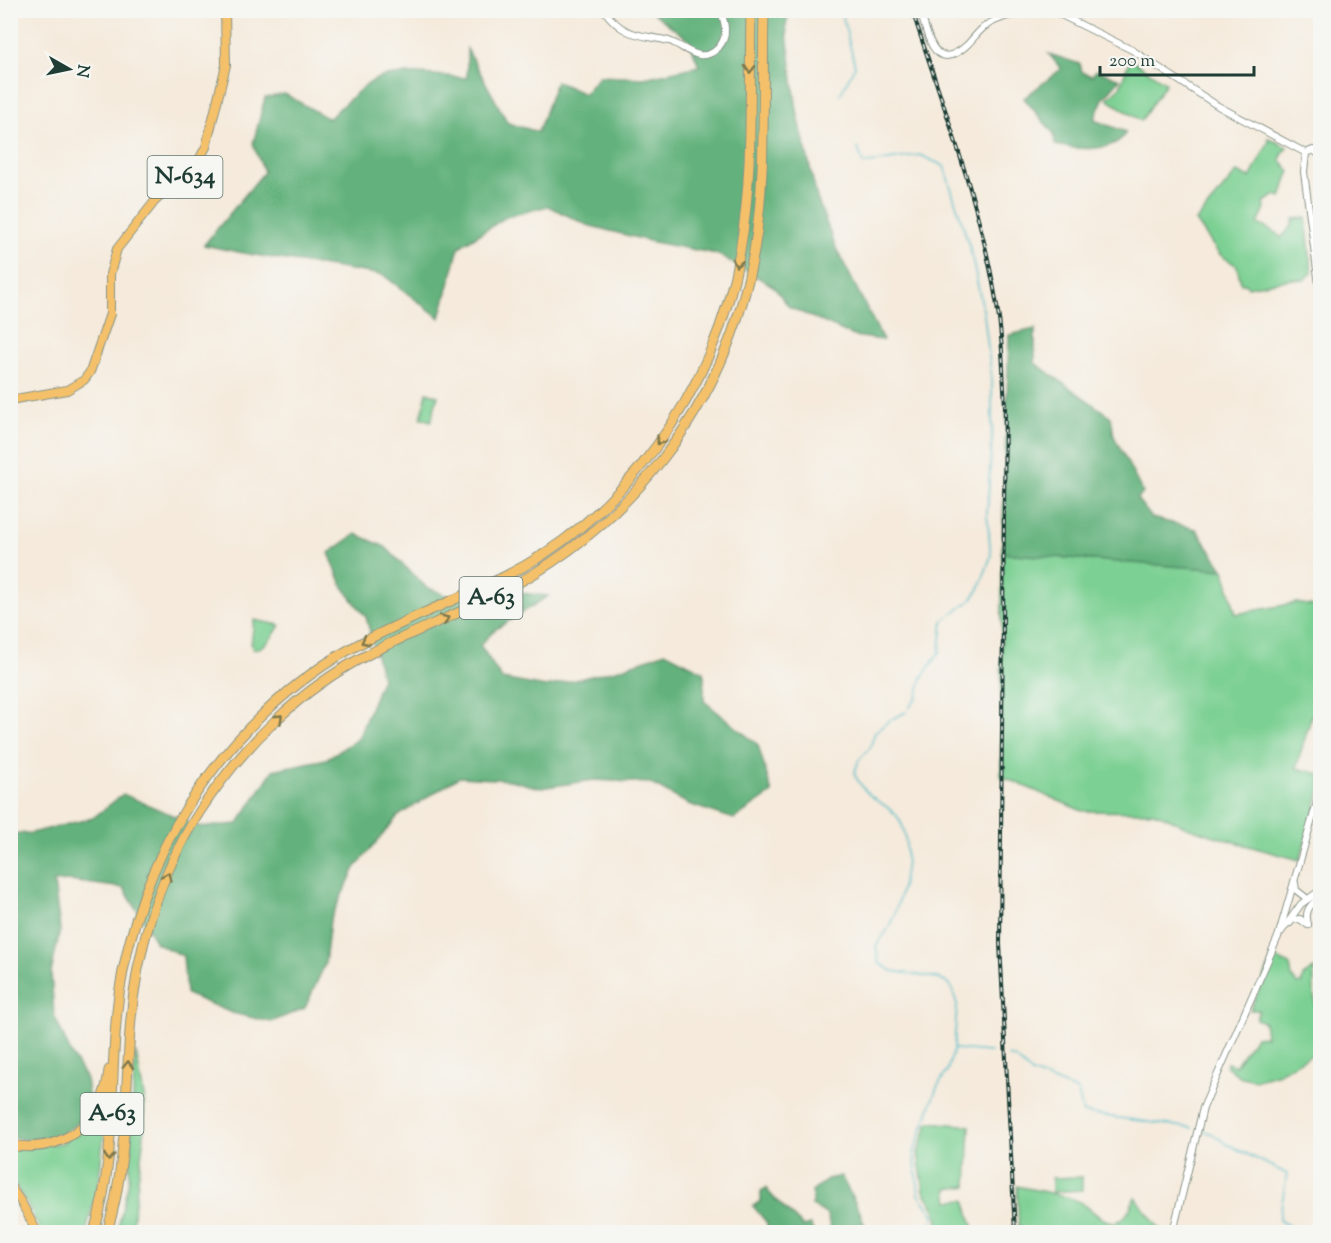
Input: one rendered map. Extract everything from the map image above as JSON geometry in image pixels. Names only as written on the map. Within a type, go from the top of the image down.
[{"type":"highway","name":"N-634","points":[[10,400],[67,390],[84,380],[90,372],[110,314],[110,274],[117,249],[155,201],[195,167],[207,147],[226,65],[225,10]]},
{"type":"highway","name":"A-63","points":[[94,1233],[108,1170],[119,994],[139,908],[167,843],[188,806],[219,761],[253,723],[324,665],[361,643],[499,580],[548,551],[585,522],[620,489],[651,454],[678,416],[699,378],[730,296],[740,254],[748,180],[751,10]]},
{"type":"highway","name":"A-63","points":[[107,1233],[120,1182],[130,1027],[138,967],[145,938],[162,887],[180,847],[199,814],[230,769],[296,702],[331,676],[366,655],[508,590],[555,562],[595,531],[631,498],[662,461],[690,422],[711,383],[729,343],[754,253],[761,178],[764,10]]},
{"type":"highway","points":[[10,1145],[39,1147],[62,1141],[74,1133],[92,1115],[99,1104],[108,1078],[114,1015],[119,994]]},
{"type":"highway","points":[[112,1233],[123,1178],[126,1147],[125,1124]]},
{"type":"highway","points":[[10,1185],[37,1233]]},
{"type":"street","points":[[603,10],[619,27],[630,33],[643,38],[670,41],[700,55],[716,50],[721,44],[725,28],[721,10]]},
{"type":"street","points":[[920,10],[932,46],[943,57],[956,54],[989,23],[1027,10]]},
{"type":"street","points":[[1051,10],[1132,50],[1230,114],[1306,153]]},
{"type":"street","points":[[1306,153],[1313,150],[1320,155]]},
{"type":"street","points":[[1306,153],[1304,172],[1320,292]]},
{"type":"street","points":[[1173,1233],[1203,1108],[1284,924],[1320,792]]},
{"type":"street","points":[[1295,880],[1296,890],[1305,897]]},
{"type":"street","points":[[1293,890],[1297,907]]},
{"type":"street","points":[[1297,907],[1320,894]]},
{"type":"street","points":[[1284,924],[1305,897],[1320,894]]},
{"type":"street","points":[[1278,937],[1292,920],[1300,919],[1308,924],[1307,911],[1320,894]]},
{"type":"green space","points":[[651,11],[789,11],[786,26],[797,111],[817,198],[836,248],[883,340],[854,336],[789,307],[773,286],[717,254],[653,242],[587,225],[548,206],[506,217],[459,247],[440,318],[383,275],[204,245],[264,172],[253,144],[265,98],[285,94],[329,119],[360,90],[379,78],[411,74],[467,78],[467,49],[508,123],[538,132],[556,81],[584,94],[599,76],[644,78],[699,66],[689,40]]},
{"type":"green space","points":[[1049,54],[1080,64],[1082,72],[1092,76],[1096,70],[1120,79],[1103,99],[1094,120],[1126,132],[1121,139],[1114,144],[1094,148],[1055,145],[1054,134],[1024,98],[1061,69]]},
{"type":"green space","points":[[1130,59],[1166,83],[1141,121],[1107,99],[1120,87]]},
{"type":"green space","points":[[1268,138],[1287,147],[1280,159],[1290,172],[1281,197],[1276,195],[1264,202],[1265,209],[1258,224],[1277,233],[1281,238],[1292,226],[1294,219],[1306,218],[1312,273],[1304,280],[1292,279],[1248,287],[1241,284],[1237,266],[1219,254],[1196,221],[1237,172],[1250,178],[1269,141]]},
{"type":"green space","points":[[1035,329],[1035,363],[1111,417],[1114,436],[1143,493],[1137,499],[1152,518],[1196,529],[1224,570],[1002,553],[1009,335]]},
{"type":"green space","points":[[427,392],[438,396],[431,421],[421,418]]},
{"type":"green space","points":[[356,534],[385,547],[426,587],[448,596],[496,590],[548,596],[496,629],[480,645],[502,679],[546,687],[620,669],[665,652],[704,672],[704,701],[758,745],[772,793],[734,819],[688,804],[650,783],[594,780],[540,788],[510,780],[459,777],[398,816],[355,868],[330,920],[325,964],[305,1008],[271,1022],[232,1013],[186,994],[183,956],[156,943],[124,888],[70,881],[54,882],[60,930],[51,973],[54,1015],[72,1056],[86,1079],[90,1106],[77,1123],[60,1134],[36,1140],[11,1137],[10,834],[31,833],[93,818],[123,794],[200,827],[238,824],[273,770],[326,759],[358,739],[382,678],[366,617],[343,587],[329,553]]},
{"type":"green space","points":[[1002,553],[1224,570],[1236,614],[1296,603],[1320,607],[1320,694],[1296,768],[1320,774],[1320,792],[1300,860],[1201,832],[1153,812],[1082,811],[1001,776]]},
{"type":"green space","points":[[254,620],[280,625],[272,637],[257,649],[252,649],[251,645]]},
{"type":"green space","points":[[1273,957],[1290,965],[1292,977],[1297,984],[1302,983],[1303,976],[1314,969],[1320,1053],[1311,1055],[1279,1073],[1255,1080],[1241,1077],[1226,1066],[1227,1063],[1235,1066],[1255,1037],[1266,1036],[1264,1022],[1256,1019],[1259,1010],[1250,1010]]},
{"type":"green space","points":[[135,1053],[144,1096],[144,1135],[132,1225],[137,1225],[140,1232],[117,1232],[129,1180]]},
{"type":"green space","points":[[108,1093],[99,1181],[86,1232],[41,1232],[11,1178],[10,1147],[63,1143]]},
{"type":"green space","points":[[929,1122],[970,1126],[967,1186],[947,1189],[949,1201],[965,1200],[975,1232],[932,1232],[938,1221],[935,1209],[924,1191],[918,1153]]},
{"type":"green space","points":[[841,1176],[860,1212],[867,1232],[831,1232],[827,1215],[812,1205],[812,1192],[827,1179]]},
{"type":"green space","points":[[1082,1177],[1082,1190],[1052,1192],[1052,1178]]},
{"type":"green space","points":[[1017,1186],[1074,1199],[1104,1219],[1115,1222],[1121,1220],[1130,1210],[1135,1197],[1162,1232],[1019,1232]]},
{"type":"green space","points":[[766,1188],[803,1227],[810,1225],[814,1232],[767,1232],[767,1223],[753,1206],[761,1201],[761,1191]]},
{"type":"waterway","points":[[840,95],[855,66],[841,10]]},
{"type":"waterway","points":[[858,148],[863,164],[920,155],[944,166],[970,248],[984,315],[992,381],[992,438],[987,514],[991,556],[979,589],[970,601],[943,620],[940,652],[922,677],[917,698],[909,708]]},
{"type":"waterway","points":[[906,712],[890,720],[875,732],[870,748],[859,760],[854,774],[868,794],[896,815],[904,830],[906,843],[905,873],[898,903],[889,927],[876,946],[879,963],[892,971],[937,978],[950,984],[957,1004],[954,1049],[947,1071],[937,1087],[914,1153],[919,1194],[934,1215],[931,1226],[926,1232]]},
{"type":"waterway","points":[[955,1049],[990,1052]]},
{"type":"waterway","points":[[1008,1056],[1015,1058],[1032,1073],[1078,1091],[1083,1113],[1192,1128]]},
{"type":"waterway","points":[[1201,1130],[1213,1134],[1227,1144],[1287,1174],[1279,1220],[1299,1232]]},
{"type":"railway","points":[[912,10],[974,202],[992,279],[1001,341],[1005,406],[1000,944],[1015,1232]]}]
